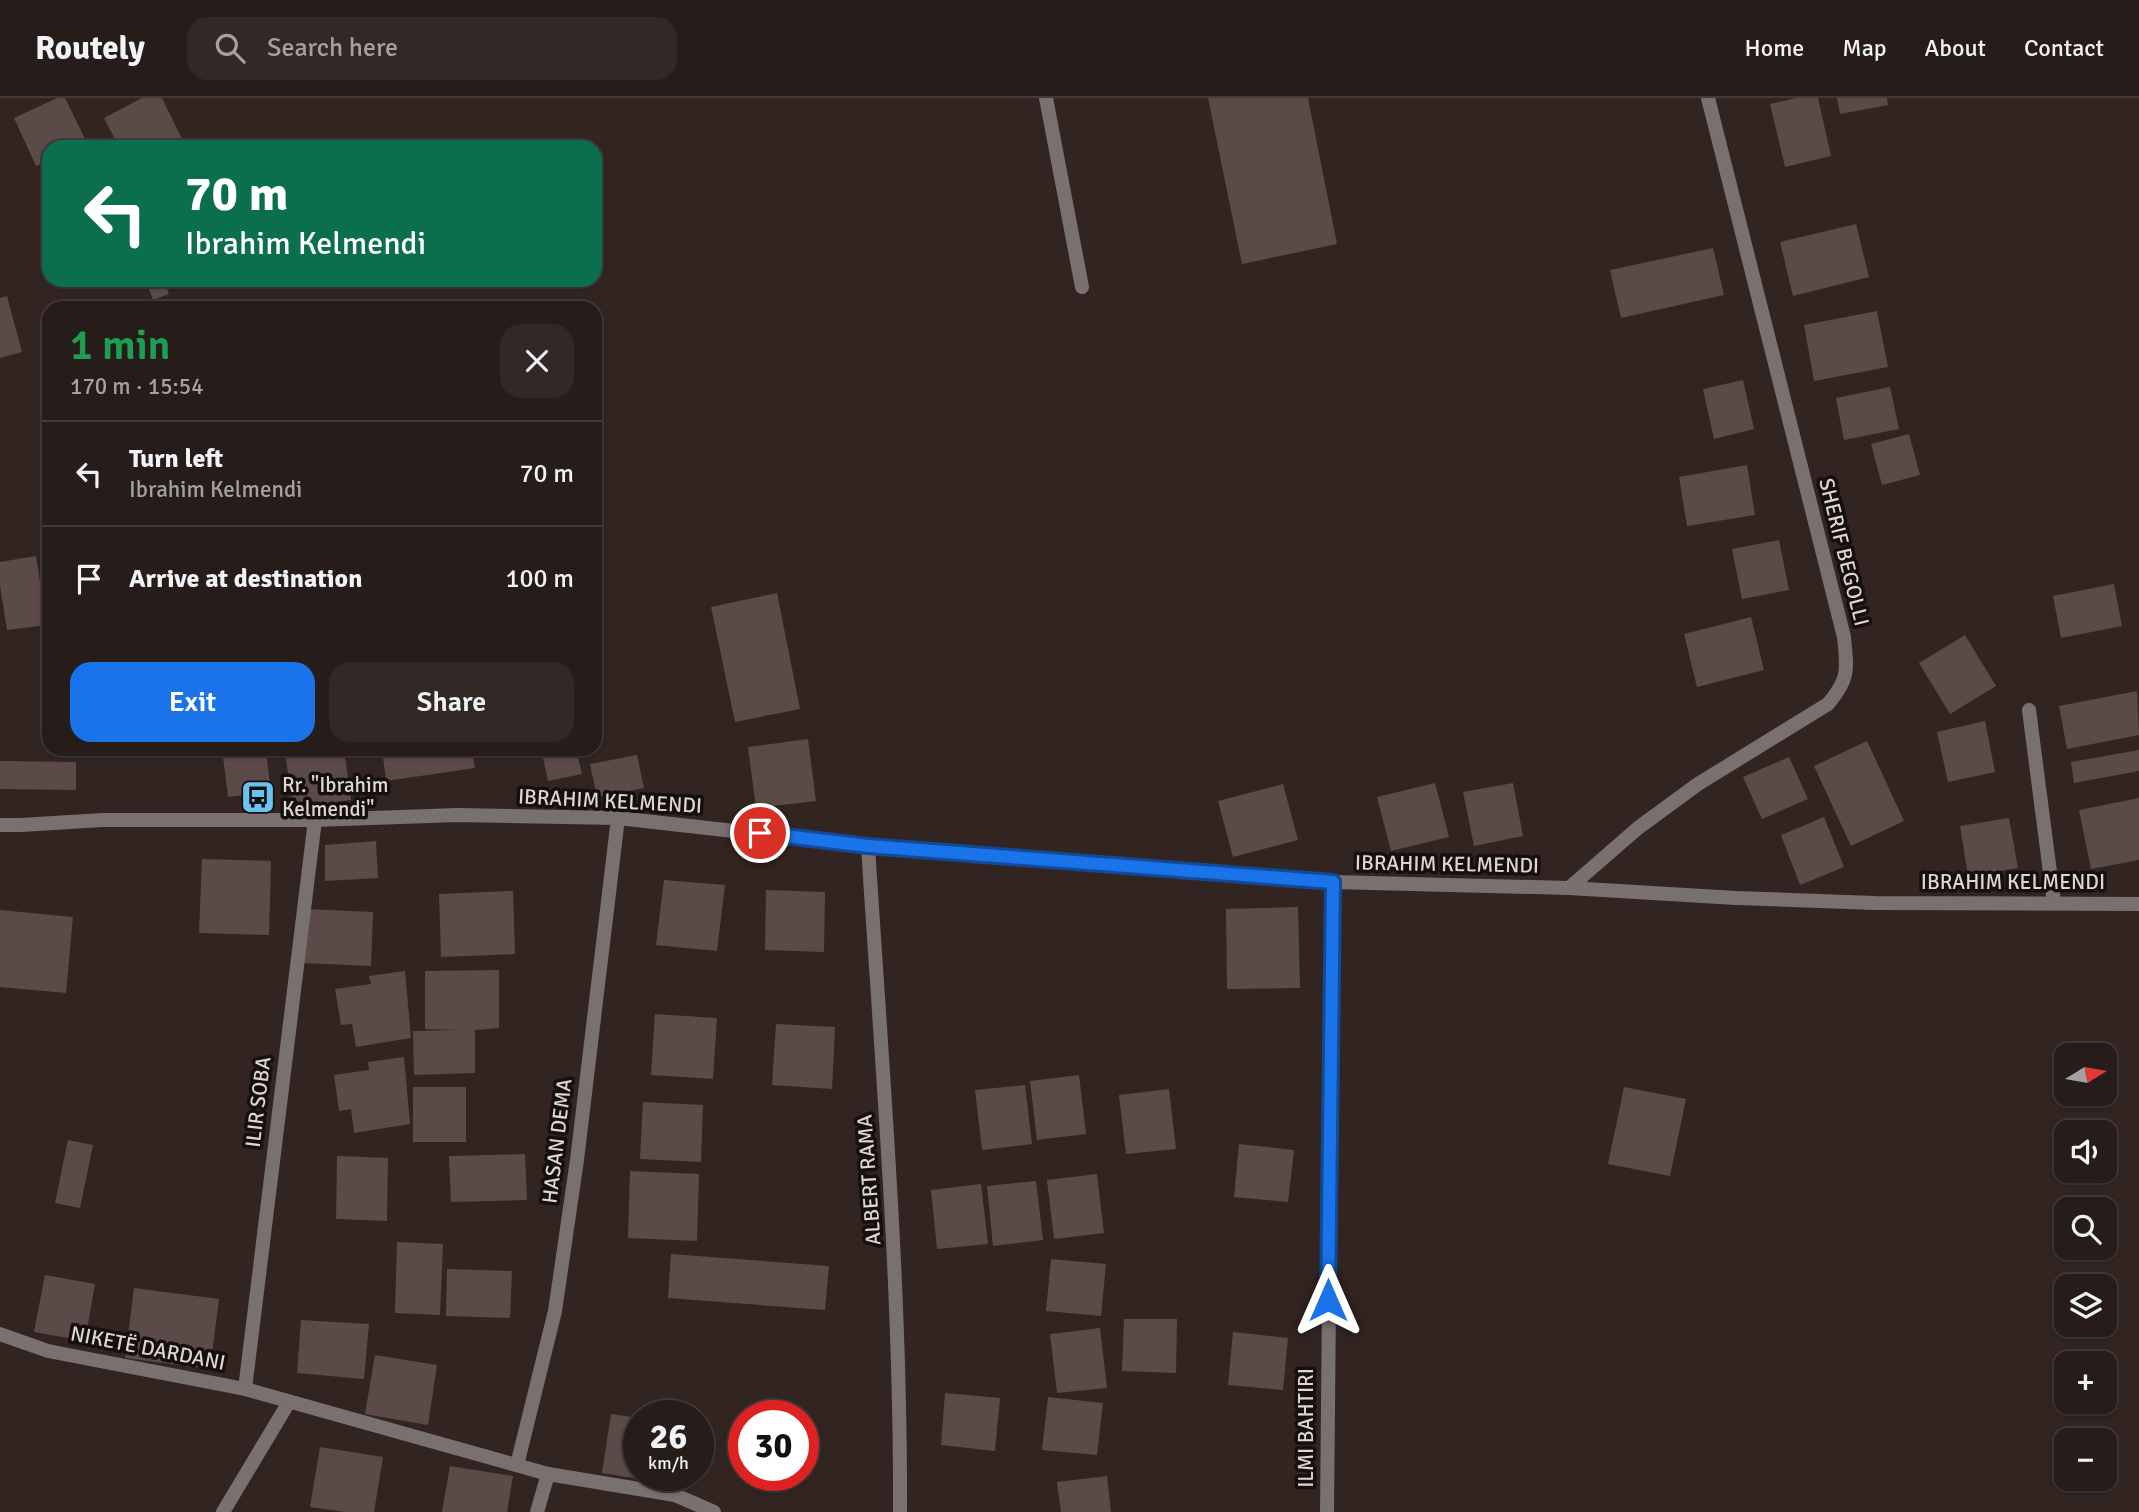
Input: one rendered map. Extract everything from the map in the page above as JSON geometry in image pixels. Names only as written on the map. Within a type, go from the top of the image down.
[{"type":"street","points":[[1046,98],[1082,287]]},
{"type":"street","name":"SHERIF BEGOLLI","points":[[1569,888],[1638,828],[1698,784],[1828,704],[1840,690],[1846,675],[1844,637],[1708,98]]},
{"type":"street","points":[[2029,710],[2054,903]]},
{"type":"street","name":"IBRAHIM KELMENDI","points":[[0,825],[102,820],[315,820],[457,815],[618,818],[868,846],[1333,882],[1569,888],[1875,903],[2139,904]]},
{"type":"street","name":"HASAN DEMA","points":[[517,1465],[555,1311],[577,1160],[618,818]]},
{"type":"street","name":"ILIR SOBA","points":[[245,1389],[315,820]]},
{"type":"street","name":"ALBERT RAMA","points":[[868,846],[894,1251],[901,1416],[900,1512]]},
{"type":"street","name":"ILMI BAHTIRI","points":[[1327,1512],[1333,882]]},
{"type":"street","name":"NIKETË DARDANI","points":[[0,1334],[48,1351],[245,1389],[399,1430],[548,1474],[675,1495],[714,1512]]},
{"type":"street","points":[[223,1512],[289,1402]]},
{"type":"street","points":[[537,1512],[548,1474]]},
{"type":"building","points":[[57,98],[65,98],[86,140],[42,140],[42,164],[36,166],[14,118]]},
{"type":"building","points":[[142,98],[162,98],[182,139],[115,140],[104,118]]},
{"type":"building","points":[[1208,98],[1308,98],[1337,244],[1242,264]]},
{"type":"building","points":[[1796,98],[1818,98],[1831,156],[1785,167],[1770,104]]},
{"type":"building","points":[[1837,98],[1887,98],[1888,105],[1840,114]]},
{"type":"building","points":[[1856,224],[1869,277],[1793,296],[1780,242]]},
{"type":"building","points":[[1713,248],[1724,295],[1621,318],[1610,270]]},
{"type":"building","points":[[148,287],[166,287],[169,294],[153,300]]},
{"type":"building","points":[[7,296],[22,352],[0,358],[0,298]]},
{"type":"building","points":[[1877,311],[1888,367],[1814,381],[1804,325]]},
{"type":"building","points":[[1743,380],[1754,429],[1714,439],[1703,389]]},
{"type":"building","points":[[1890,387],[1899,429],[1844,440],[1836,398]]},
{"type":"building","points":[[1909,434],[1920,475],[1882,485],[1871,444]]},
{"type":"building","points":[[1747,465],[1755,515],[1687,526],[1679,477]]},
{"type":"building","points":[[1779,540],[1789,590],[1742,599],[1732,549]]},
{"type":"building","points":[[36,556],[42,594],[42,626],[7,630],[0,586],[0,562]]},
{"type":"building","points":[[2114,584],[2122,626],[2061,638],[2053,596]]},
{"type":"building","points":[[777,593],[800,709],[735,722],[711,607]]},
{"type":"building","points":[[1751,617],[1764,670],[1697,687],[1684,634]]},
{"type":"building","points":[[1965,635],[1996,686],[1950,714],[1919,663]]},
{"type":"building","points":[[2137,691],[2139,735],[2067,749],[2059,706]]},
{"type":"building","points":[[1985,721],[1995,772],[1948,782],[1937,732]]},
{"type":"building","points":[[808,739],[816,801],[756,808],[748,747]]},
{"type":"building","points":[[1867,741],[1904,821],[1851,846],[1814,766]]},
{"type":"building","points":[[2139,750],[2139,771],[2074,783],[2071,762]]},
{"type":"building","points":[[637,755],[644,788],[597,797],[590,764]]},
{"type":"building","points":[[266,756],[271,792],[228,797],[223,757]]},
{"type":"building","points":[[286,756],[345,756],[351,800],[293,808]]},
{"type":"building","points":[[383,756],[473,756],[475,768],[386,781]]},
{"type":"building","points":[[543,756],[578,756],[582,774],[548,781]]},
{"type":"building","points":[[1789,757],[1808,799],[1762,819],[1743,777]]},
{"type":"building","points":[[0,761],[76,762],[76,790],[0,789]]},
{"type":"building","points":[[1435,783],[1449,837],[1391,851],[1377,797]]},
{"type":"building","points":[[1513,783],[1523,836],[1474,846],[1463,792]]},
{"type":"building","points":[[1283,784],[1298,840],[1233,857],[1218,801]]},
{"type":"building","points":[[2139,798],[2139,860],[2091,869],[2079,810]]},
{"type":"building","points":[[1824,817],[1844,867],[1800,885],[1781,835]]},
{"type":"building","points":[[2009,818],[2018,868],[1968,876],[1960,826]]},
{"type":"building","points":[[376,841],[378,878],[325,881],[325,845]]},
{"type":"building","points":[[202,859],[271,861],[269,935],[199,933]]},
{"type":"building","points":[[664,880],[725,885],[717,951],[656,945]]},
{"type":"building","points":[[766,890],[825,892],[824,952],[765,950]]},
{"type":"building","points":[[513,891],[515,954],[441,957],[439,894]]},
{"type":"building","points":[[1298,907],[1300,988],[1227,989],[1226,909]]},
{"type":"building","points":[[306,909],[373,912],[371,966],[303,963]]},
{"type":"building","points":[[0,910],[73,917],[66,993],[0,987]]},
{"type":"building","points":[[499,970],[499,1028],[475,1030],[475,1073],[414,1075],[413,1031],[458,1030],[425,1029],[425,971]]},
{"type":"building","points":[[405,971],[411,1038],[356,1047],[352,1024],[341,1025],[335,989],[371,984],[369,976]]},
{"type":"building","points":[[655,1014],[717,1018],[713,1079],[651,1075]]},
{"type":"building","points":[[776,1024],[835,1027],[832,1089],[772,1085]]},
{"type":"building","points":[[404,1057],[410,1124],[354,1133],[351,1109],[339,1111],[334,1075],[369,1070],[368,1062]]},
{"type":"building","points":[[1079,1075],[1086,1134],[1037,1140],[1030,1081]]},
{"type":"building","points":[[1025,1085],[1032,1144],[982,1150],[975,1090]]},
{"type":"building","points":[[413,1087],[466,1087],[466,1142],[413,1142]]},
{"type":"building","points":[[1624,1087],[1686,1099],[1670,1176],[1608,1164]]},
{"type":"building","points":[[1169,1089],[1176,1149],[1126,1154],[1119,1095]]},
{"type":"building","points":[[643,1102],[703,1105],[701,1162],[640,1159]]},
{"type":"building","points":[[68,1140],[93,1145],[80,1208],[55,1203]]},
{"type":"building","points":[[1239,1144],[1294,1150],[1288,1202],[1234,1197]]},
{"type":"building","points":[[525,1154],[527,1200],[451,1202],[449,1156]]},
{"type":"building","points":[[337,1156],[388,1158],[387,1221],[336,1219]]},
{"type":"building","points":[[630,1171],[699,1174],[697,1241],[628,1238]]},
{"type":"building","points":[[1097,1174],[1104,1233],[1054,1239],[1047,1180]]},
{"type":"building","points":[[1036,1181],[1043,1240],[993,1246],[987,1186]]},
{"type":"building","points":[[981,1184],[988,1244],[937,1249],[931,1190]]},
{"type":"building","points":[[397,1242],[443,1244],[440,1315],[395,1313]]},
{"type":"building","points":[[671,1254],[829,1266],[825,1310],[668,1298]]},
{"type":"building","points":[[1051,1259],[1106,1264],[1101,1316],[1046,1311]]},
{"type":"building","points":[[447,1269],[512,1271],[510,1318],[446,1316]]},
{"type":"building","points":[[45,1275],[95,1284],[85,1341],[34,1332]]},
{"type":"building","points":[[134,1288],[219,1299],[210,1369],[125,1358]]},
{"type":"building","points":[[1124,1319],[1177,1319],[1176,1373],[1122,1371]]},
{"type":"building","points":[[301,1320],[369,1324],[364,1379],[297,1373]]},
{"type":"building","points":[[1100,1328],[1107,1388],[1057,1393],[1050,1334]]},
{"type":"building","points":[[1233,1332],[1288,1338],[1283,1390],[1228,1385]]},
{"type":"building","points":[[375,1355],[437,1365],[428,1425],[365,1414]]},
{"type":"building","points":[[945,1393],[1000,1398],[995,1451],[941,1445]]},
{"type":"building","points":[[1048,1397],[1103,1403],[1097,1455],[1042,1450]]},
{"type":"building","points":[[611,1414],[623,1416],[623,1476],[602,1473]]},
{"type":"building","points":[[320,1447],[383,1457],[374,1512],[345,1512],[310,1507]]},
{"type":"building","points":[[450,1466],[513,1476],[507,1512],[442,1512]]},
{"type":"building","points":[[1107,1476],[1111,1512],[1061,1512],[1057,1482]]},
{"type":"place","name":"Rr. \"Ibrahim Kelmendi\"","points":[[258,797]]},
{"type":"route","points":[[760,833],[868,846],[1333,882],[1328,1300]]}]
